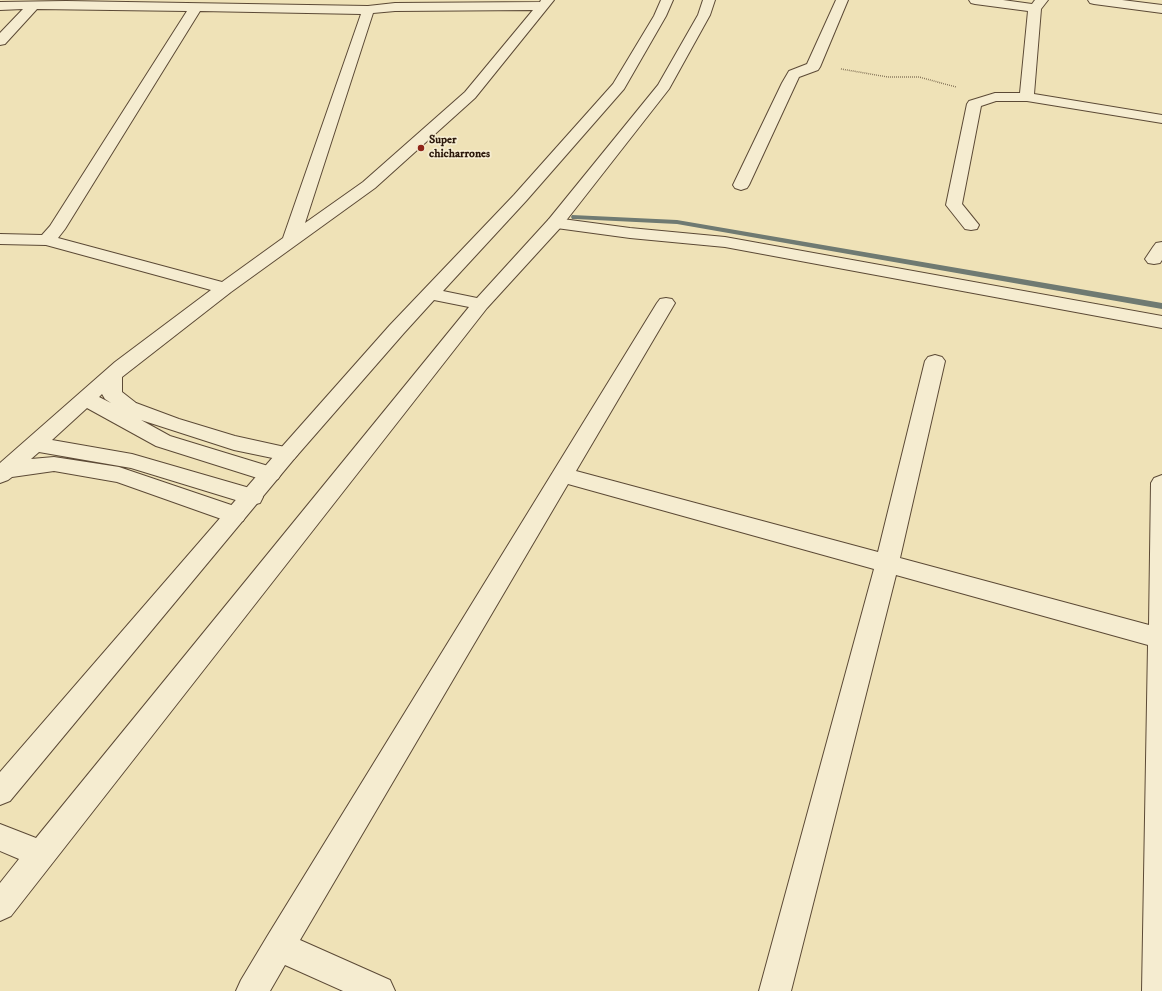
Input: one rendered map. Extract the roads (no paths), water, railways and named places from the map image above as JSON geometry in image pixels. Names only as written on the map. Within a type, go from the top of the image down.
[{"type":"street","points":[[0,792],[287,454],[430,294],[520,198],[619,86],[660,16],[666,0]]},
{"type":"street","points":[[0,906],[481,304],[555,223],[664,86],[704,15],[708,0]]},
{"type":"street","points":[[741,185],[794,74],[812,66],[842,0]]},
{"type":"street","points":[[975,0],[1038,4],[1027,97]]},
{"type":"street","points":[[1094,0],[1162,9]]},
{"type":"street","points":[[0,6],[33,6],[68,2],[196,7],[225,4],[368,10],[396,3],[546,3]]},
{"type":"street","points":[[3,472],[112,375],[225,288],[369,185],[470,95],[546,3]]},
{"type":"street","points":[[0,40],[33,6]]},
{"type":"street","points":[[47,240],[57,229],[196,7]]},
{"type":"street","points":[[291,241],[368,10]]},
{"type":"street","points":[[971,225],[954,205],[974,104],[994,97],[1027,97],[1162,119]]},
{"type":"street","points":[[555,223],[630,233],[725,242],[1162,322]]},
{"type":"street","points":[[0,240],[47,240],[225,288]]},
{"type":"street","points":[[430,294],[481,304]]},
{"type":"street","points":[[252,991],[666,303]]},
{"type":"street","points":[[775,991],[887,563],[935,361]]},
{"type":"street","points":[[112,375],[112,394],[129,408],[172,424],[234,442],[287,454]]},
{"type":"street","points":[[85,398],[159,440],[270,474]]},
{"type":"street","points":[[35,444],[132,461],[252,496]]},
{"type":"street","points":[[3,472],[54,464],[119,475],[235,515]]},
{"type":"street","points":[[562,474],[1161,639]]},
{"type":"street","points":[[1158,991],[1162,483]]},
{"type":"street","points":[[0,837],[42,854]]},
{"type":"street","points":[[280,946],[379,991]]},
{"type":"waterway","points":[[575,217],[677,222],[1162,306]]},
{"type":"place","name":"Super chicharrones","points":[[421,148]]}]
